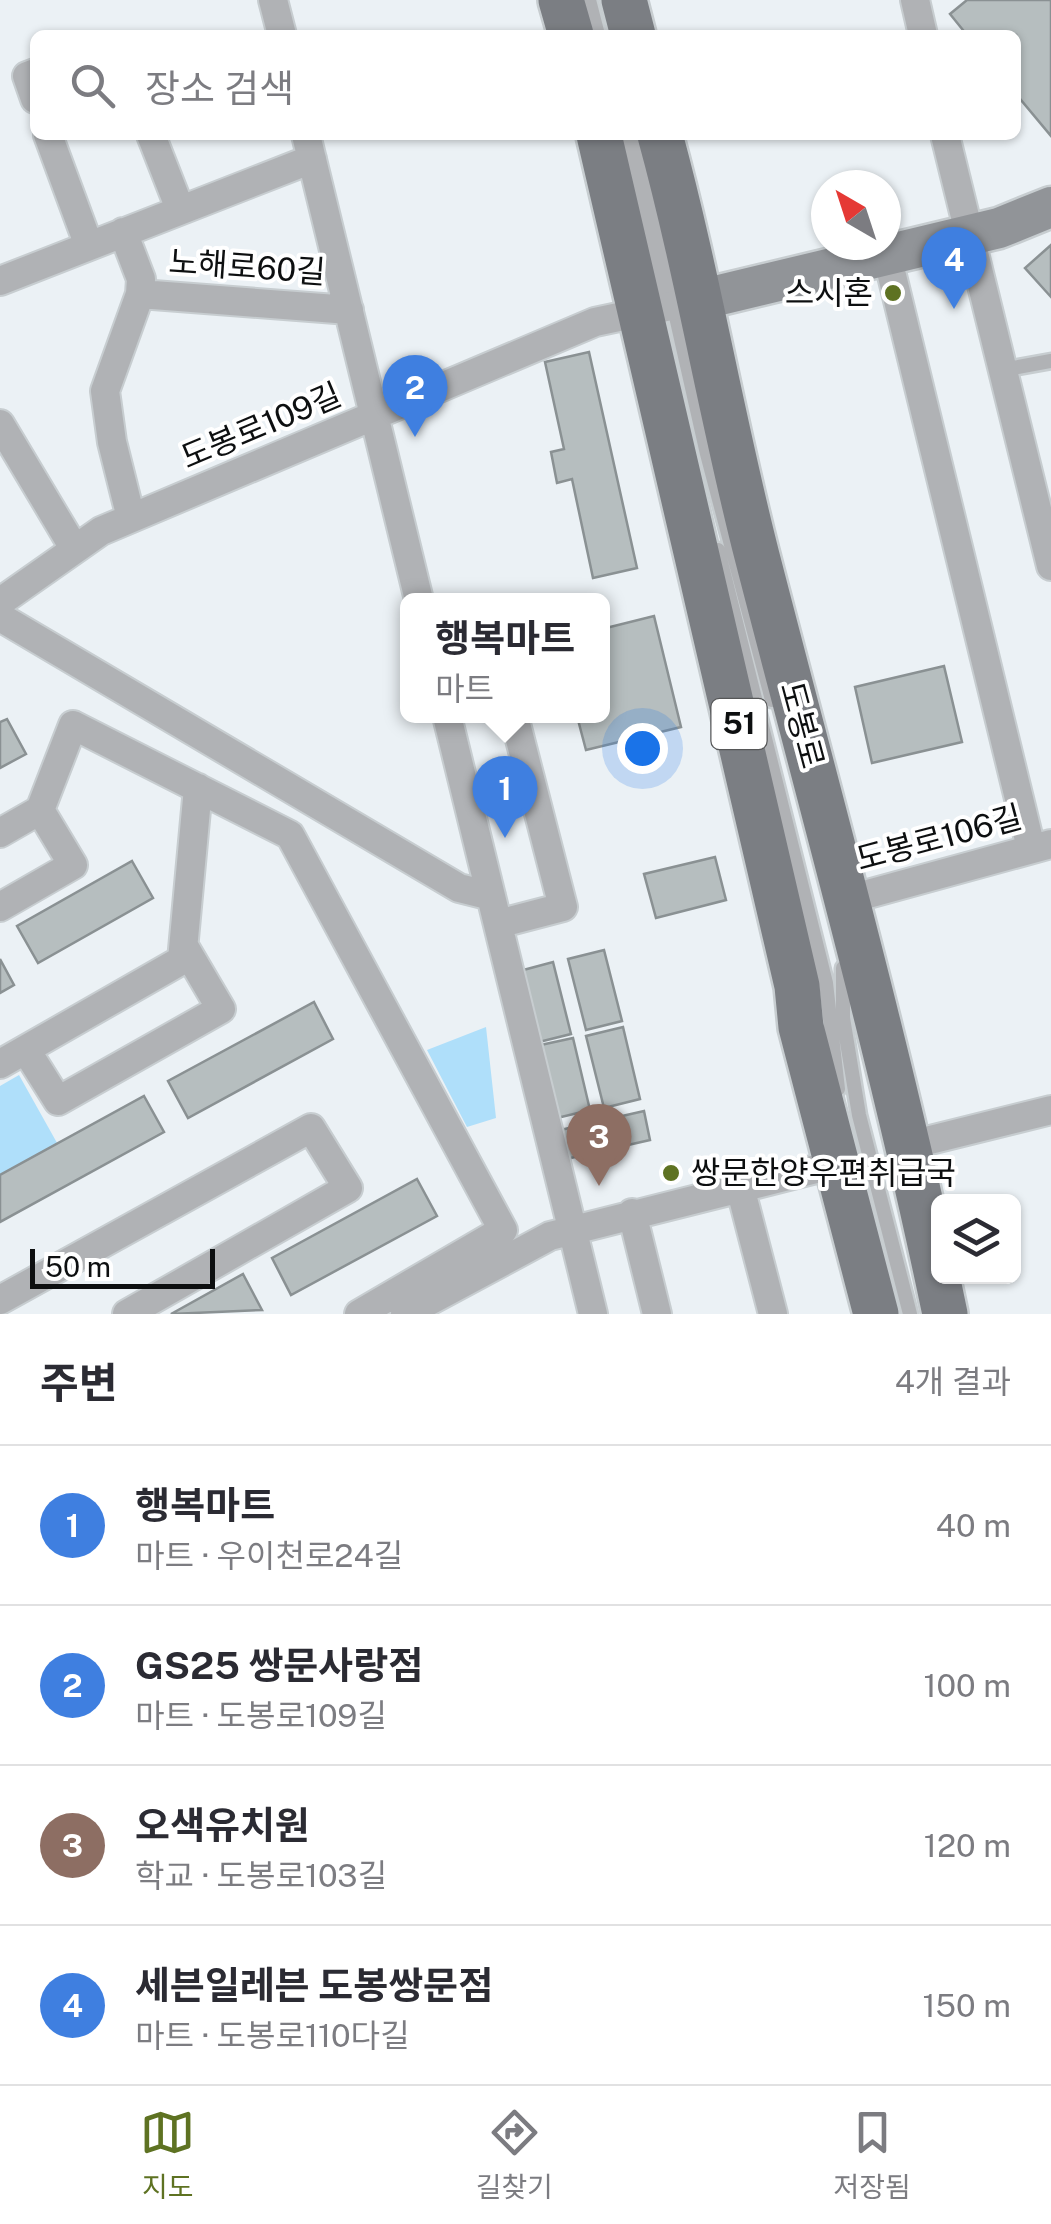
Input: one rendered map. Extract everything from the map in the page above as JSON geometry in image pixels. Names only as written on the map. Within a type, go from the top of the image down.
[{"type":"main road","points":[[561,0],[569,30]]},
{"type":"main road","points":[[624,0],[632,30]]},
{"type":"main road","name":"도봉로","points":[[600,140],[726,434],[872,1012],[910,1145],[945,1314]]},
{"type":"main road","name":"도봉로","points":[[660,140],[669,306],[742,737],[797,986],[801,1027],[842,1142],[876,1314]]},
{"type":"street","points":[[273,0],[281,30]]},
{"type":"street","points":[[915,0],[922,30]]},
{"type":"street","points":[[50,140],[89,246]]},
{"type":"street","points":[[154,140],[180,209]]},
{"type":"street","points":[[946,140],[1050,556]]},
{"type":"street","points":[[1,276],[180,209],[309,147]]},
{"type":"street","name":"노해로60길","points":[[309,147],[418,593]]},
{"type":"street","points":[[901,252],[972,235],[1051,207]]},
{"type":"street","points":[[123,232],[141,279],[140,294],[106,390],[112,442],[131,518]]},
{"type":"street","points":[[669,306],[866,260]]},
{"type":"street","points":[[888,260],[1041,846]]},
{"type":"street","name":"노해로60길","points":[[140,294],[349,310]]},
{"type":"street","name":"도봉로109길","points":[[0,602],[74,548],[131,518],[595,322],[669,306]]},
{"type":"street","points":[[0,424],[74,548]]},
{"type":"street","points":[[0,617],[458,888],[492,896]]},
{"type":"street","points":[[450,723],[555,1170],[593,1314]]},
{"type":"street","points":[[498,924],[562,907],[516,723]]},
{"type":"street","points":[[0,833],[40,810],[73,725],[290,835],[503,1230],[359,1314]]},
{"type":"street","points":[[0,1064],[182,960],[198,788]]},
{"type":"street","points":[[0,907],[73,865],[40,810]]},
{"type":"street","name":"도봉로106길","points":[[846,900],[1041,846]]},
{"type":"street","points":[[26,1050],[58,1101],[221,1009],[184,946]]},
{"type":"street","points":[[910,1145],[1051,1110]]},
{"type":"street","points":[[0,1300],[312,1128],[348,1188],[127,1314]]},
{"type":"street","points":[[406,1314],[550,1236],[740,1186],[842,1142]]},
{"type":"street","points":[[740,1186],[773,1314]]},
{"type":"street","points":[[632,1214],[657,1314]]},
{"type":"lane","points":[[589,0],[597,30]]},
{"type":"lane","points":[[602,0],[609,30]]},
{"type":"lane","points":[[623,140],[744,606],[776,712]]},
{"type":"lane","points":[[636,140],[669,306],[684,422],[823,968],[839,1104]]},
{"type":"lane","points":[[1001,370],[1051,362]]},
{"type":"lane","points":[[836,944],[846,979],[844,1018],[859,1114],[910,1314]]},
{"type":"lane","points":[[842,1142],[893,1314]]},
{"type":"shaded area","points":[[486,1027],[496,1118],[467,1127],[427,1050]]},
{"type":"shaded area","points":[[19,1075],[61,1150],[0,1185],[0,1086]]},
{"type":"building","points":[[967,0],[1051,0],[1051,136],[1021,100],[1021,30],[963,30],[950,14]]},
{"type":"building","points":[[1051,245],[1051,297],[1025,268]]},
{"type":"building","points":[[589,352],[637,568],[593,578],[572,479],[557,483],[551,452],[564,449],[545,362]]},
{"type":"building","points":[[654,616],[681,727],[586,750],[579,723],[610,723],[610,627]]},
{"type":"building","points":[[944,666],[962,742],[872,763],[855,687]]},
{"type":"building","points":[[7,719],[26,754],[0,768],[0,722]]},
{"type":"building","points":[[715,857],[726,900],[656,918],[644,874]]},
{"type":"building","points":[[132,861],[153,898],[38,963],[17,926]]},
{"type":"building","points":[[604,950],[622,1021],[586,1030],[568,959]]},
{"type":"building","points":[[0,959],[14,985],[0,993]]},
{"type":"building","points":[[553,962],[571,1034],[535,1043],[516,972]]},
{"type":"building","points":[[314,1002],[333,1039],[188,1118],[168,1081]]},
{"type":"building","points":[[623,1027],[640,1099],[604,1108],[586,1036]]},
{"type":"building","points":[[573,1038],[590,1110],[553,1119],[536,1046]]},
{"type":"building","points":[[144,1096],[164,1132],[0,1222],[0,1175]]},
{"type":"building","points":[[644,1111],[650,1140],[562,1160],[556,1131]]},
{"type":"building","points":[[417,1179],[437,1216],[291,1295],[272,1258]]},
{"type":"building","points":[[243,1274],[262,1310],[171,1314]]},
{"type":"place","name":"스시혼","points":[[893,293]]},
{"type":"place","name":"세븐일레븐 도봉쌍문점","points":[[954,309]]},
{"type":"place","name":"GS25 쌍문사랑점","points":[[415,437]]},
{"type":"place","name":"행복마트","points":[[505,838]]},
{"type":"place","name":"쌍문한양우편취급국","points":[[671,1173]]},
{"type":"place","name":"오색유치원","points":[[599,1186]]}]
